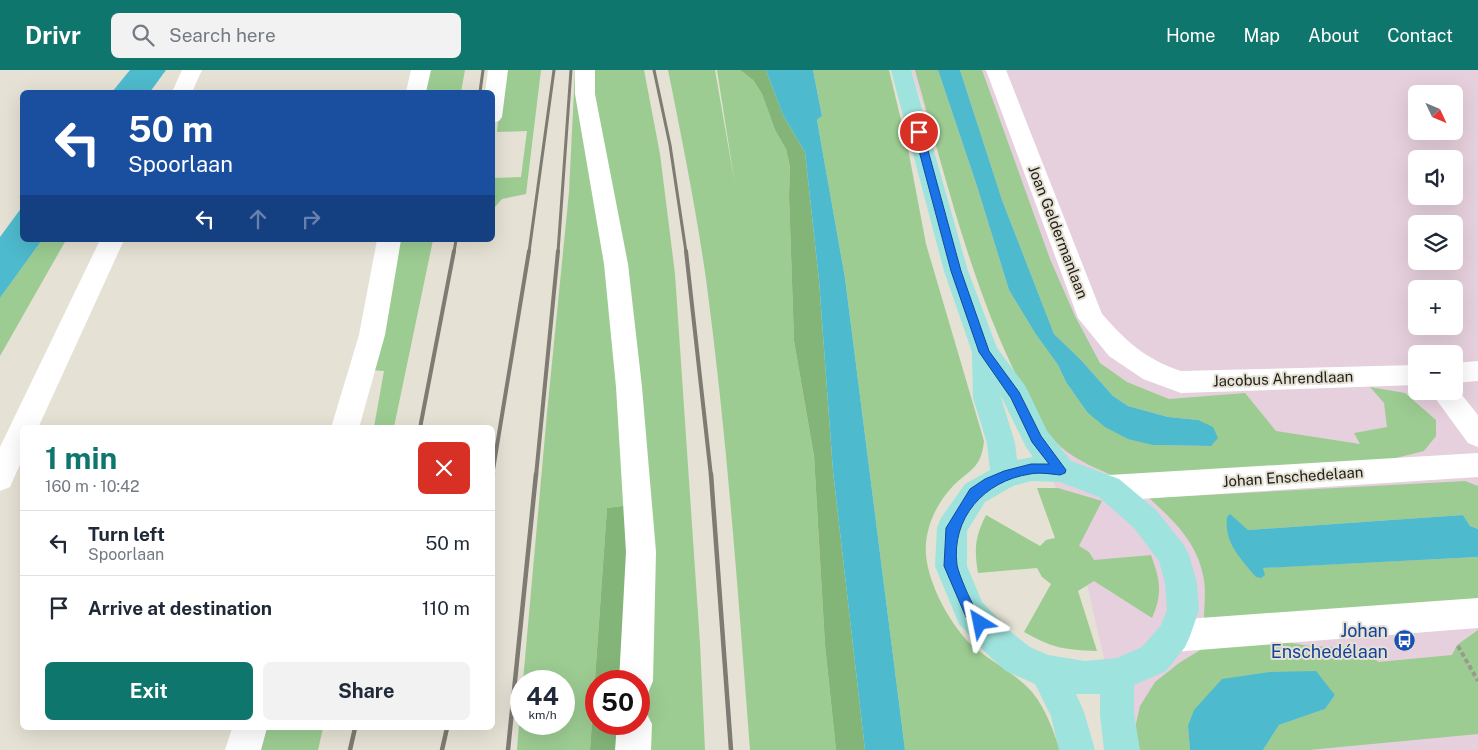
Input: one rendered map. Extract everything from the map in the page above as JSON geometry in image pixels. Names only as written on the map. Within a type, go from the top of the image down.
[{"type":"main road","points":[[901,70],[956,271],[985,352],[1016,395],[1036,439],[1060,470]]},
{"type":"main road","points":[[985,352],[987,398],[1001,443],[1004,476]]},
{"type":"main road","points":[[1031,469],[1060,470],[1109,488],[1145,518],[1173,555],[1182,583],[1183,610],[1173,636],[1154,659],[1118,676],[1085,678],[1047,672],[1018,659],[999,643],[970,613],[951,566],[952,528],[975,493],[1004,476],[1031,469]]},
{"type":"main road","points":[[1047,672],[1067,712],[1077,750]]},
{"type":"main road","points":[[1118,676],[1117,714],[1122,750]]},
{"type":"street","points":[[183,90],[192,70]]},
{"type":"street","points":[[416,90],[421,70]]},
{"type":"street","points":[[495,94],[498,70]]},
{"type":"street","points":[[585,70],[585,94],[594,132],[616,264],[629,387],[641,552],[636,670]]},
{"type":"street","name":"Joan Geldermanlaan","points":[[996,70],[1091,318],[1118,348],[1152,372]]},
{"type":"street","points":[[25,425],[111,242]]},
{"type":"street","points":[[346,425],[372,335],[389,242]]},
{"type":"street","points":[[1463,372],[1478,371]]},
{"type":"street","name":"Jacobus Ahrendlaan","points":[[1152,372],[1181,382],[1408,375]]},
{"type":"street","points":[[1450,400],[1478,435]]},
{"type":"street","points":[[0,478],[20,435]]},
{"type":"street","name":"Johan Enschedelaan","points":[[1109,488],[1478,465]]},
{"type":"street","points":[[1173,636],[1478,613]]},
{"type":"street","points":[[243,750],[249,730]]},
{"type":"street","points":[[633,750],[634,735]]},
{"type":"path","points":[[1457,645],[1478,681]]},
{"type":"shaded area","points":[[911,70],[1478,70],[1478,750],[1125,750],[1083,567]]},
{"type":"green space","points":[[426,70],[465,70],[461,90],[421,90]]},
{"type":"green space","points":[[503,70],[541,70],[526,194],[502,199],[495,207],[495,178],[521,177],[527,131],[497,132]]},
{"type":"green space","points":[[575,70],[581,70],[608,254],[630,505],[607,508],[596,670],[585,670],[585,735],[591,735],[590,750],[517,750],[518,735],[575,735],[575,670],[524,670],[569,192]]},
{"type":"green space","points":[[588,70],[644,70],[660,154],[675,274],[700,643],[705,750],[641,750],[641,735],[650,735],[650,670],[644,670],[648,534]]},
{"type":"green space","points":[[668,70],[715,70],[735,185],[717,70],[740,70],[753,80],[762,94],[775,130],[786,149],[790,167],[789,195],[794,341],[814,456],[825,645],[836,750],[750,750],[720,396],[706,279],[684,148]]},
{"type":"green space","points":[[740,70],[766,70],[783,115],[805,152],[819,280],[833,471],[865,750],[836,750],[825,645],[814,456],[794,341],[789,195],[790,167],[786,149],[775,130],[762,94],[753,80]]},
{"type":"green space","points":[[813,70],[889,70],[908,149],[926,244],[984,441],[983,450],[974,468],[947,493],[932,518],[926,545],[931,579],[950,618],[966,640],[1012,674],[1032,692],[1052,727],[1060,750],[905,750],[845,278],[817,120],[822,116]]},
{"type":"green space","points":[[915,70],[938,70],[1009,290],[1035,333],[1058,365],[1066,382],[1087,412],[1153,445],[1211,446],[1198,420],[1168,417],[1128,406],[1113,396],[1081,360],[1054,334],[1002,200],[960,70],[982,70],[1050,259],[1075,316],[1100,363],[1127,382],[1169,399],[1245,393],[1276,431],[1360,444],[1354,433],[1387,427],[1384,403],[1370,387],[1405,393],[1408,396],[1408,400],[1413,400],[1436,420],[1436,436],[1424,451],[1392,459],[1118,478],[1088,464],[1067,452],[1055,441],[1033,409],[987,308],[948,189]]},
{"type":"green space","points":[[41,242],[65,242],[0,356],[0,298]]},
{"type":"green space","points":[[395,242],[433,242],[394,425],[374,425],[384,371],[371,370]]},
{"type":"green space","points":[[1465,481],[1478,486],[1478,529],[1470,526],[1463,515],[1248,530],[1262,568],[1478,557],[1478,600],[1204,619],[1205,585],[1197,555],[1184,534],[1149,498]]},
{"type":"green space","points":[[1037,488],[1058,488],[1102,501],[1079,546],[1089,552],[1094,560],[1151,555],[1159,586],[1158,601],[1152,618],[1094,581],[1078,591],[1097,651],[1059,647],[1043,642],[1024,632],[1051,584],[1042,577],[1037,568],[978,573],[976,543],[986,515],[1040,546],[1046,540],[1055,538]]},
{"type":"green space","points":[[630,505],[633,570],[628,670],[596,670],[607,508]]},
{"type":"green space","points":[[1478,630],[1478,734],[1309,750],[1263,750],[1279,725],[1325,709],[1335,695],[1315,671],[1188,726],[1190,750],[1138,750],[1135,728],[1140,706],[1155,682],[1179,663],[1210,644],[1272,640],[1310,646],[1367,649],[1378,662],[1452,655],[1457,645]]},
{"type":"green space","points":[[262,730],[323,730],[318,750],[256,750]]},
{"type":"green space","points":[[591,735],[625,735],[624,750],[590,750]]},
{"type":"water","points":[[130,70],[166,70],[151,90],[114,90]]},
{"type":"water","points":[[766,70],[813,70],[822,116],[817,120],[845,278],[905,750],[865,750],[833,471],[819,280],[805,152],[783,115]]},
{"type":"water","points":[[938,70],[960,70],[1002,200],[1054,334],[1081,360],[1113,396],[1128,406],[1168,417],[1198,420],[1213,427],[1218,438],[1211,446],[1153,445],[1128,439],[1105,427],[1087,412],[1066,382],[1058,365],[1035,333],[1009,290]]},
{"type":"water","points":[[20,210],[20,242],[41,242],[0,298],[0,237]]},
{"type":"water","points":[[1230,514],[1248,530],[1463,515],[1470,526],[1478,529],[1478,557],[1263,568],[1265,575],[1261,578],[1256,577],[1239,557],[1231,543],[1227,526],[1227,517]]},
{"type":"water","points":[[1316,671],[1335,695],[1325,709],[1279,725],[1263,750],[1190,750],[1188,726],[1194,710],[1222,679],[1270,672]]},
{"type":"railway","points":[[480,90],[483,70]]},
{"type":"railway","points":[[529,252],[554,70]]},
{"type":"railway","points":[[558,252],[571,70]]},
{"type":"railway","points":[[654,70],[670,145],[686,252]]},
{"type":"railway","points":[[454,252],[456,242]]},
{"type":"railway","points":[[421,425],[454,251]]},
{"type":"railway","points":[[495,458],[529,251]]},
{"type":"railway","points":[[536,476],[558,251]]},
{"type":"railway","points":[[686,251],[711,476]]},
{"type":"railway","points":[[508,750],[536,474]]},
{"type":"railway","points":[[711,474],[731,750]]},
{"type":"railway","points":[[350,750],[355,730]]},
{"type":"railway","points":[[442,750],[447,730]]},
{"type":"place","name":"Johan Enschedélaan","points":[[1404,641]]},
{"type":"route","points":[[919,132],[956,271],[985,352],[1016,395],[1036,439],[1060,470],[1031,469],[1004,476],[989,483],[975,493],[952,528],[951,566],[970,613],[980,623]]}]
